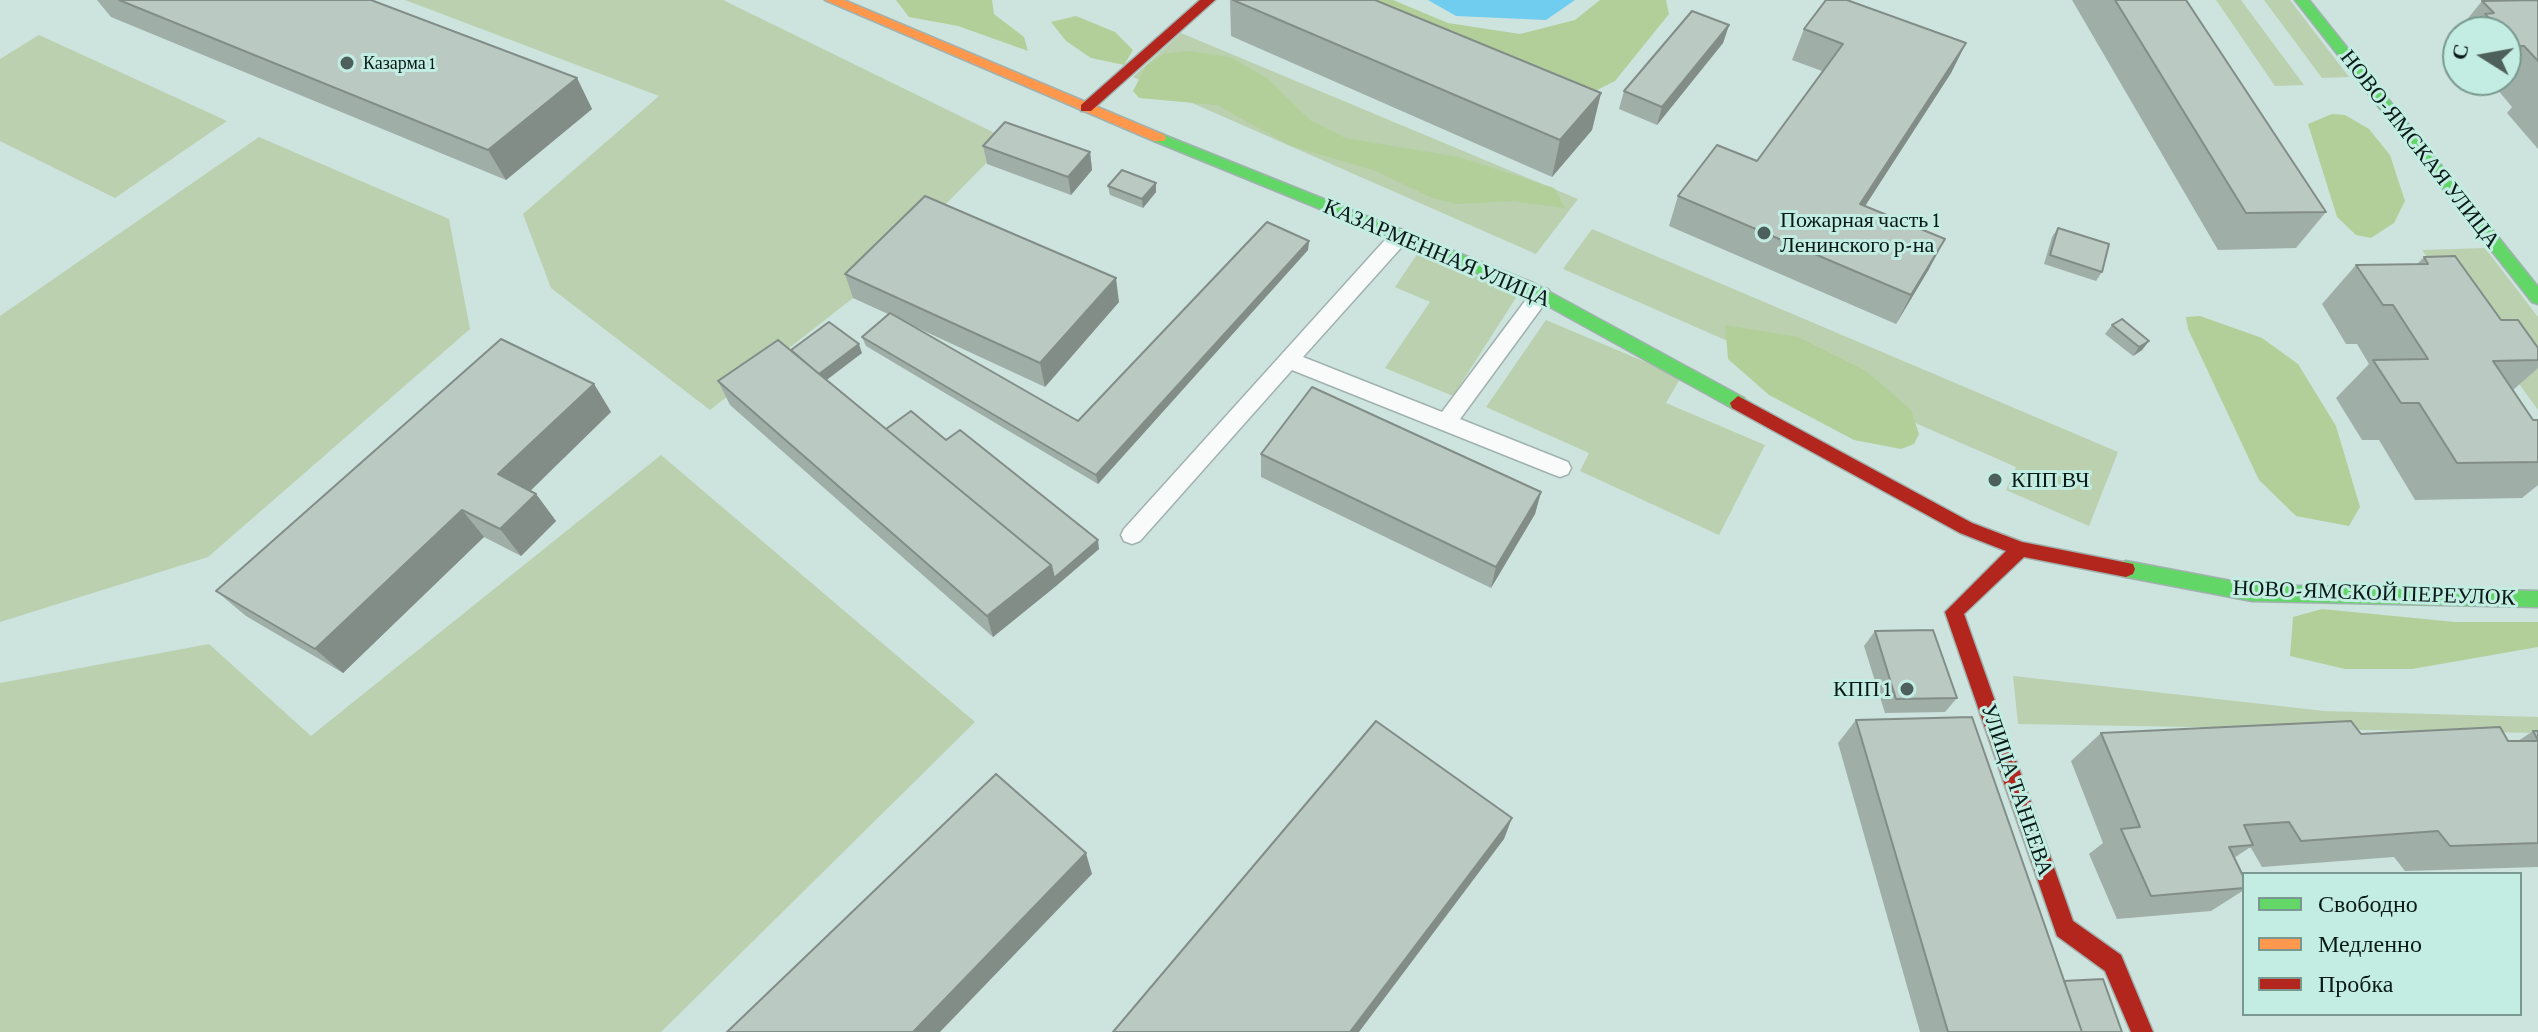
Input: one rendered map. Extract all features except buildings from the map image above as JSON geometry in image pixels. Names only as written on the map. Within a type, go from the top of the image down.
[{"type":"street","name":"КАЗАРМЕННАЯ УЛИЦА","points":[[832,0],[1086,108],[1541,294],[1966,528],[2021,549]]},
{"type":"street","points":[[1086,108],[1208,0]]},
{"type":"street","name":"НОВО-ЯМСКАЯ УЛИЦА","points":[[2302,0],[2538,298]]},
{"type":"street","name":"НОВО-ЯМСКОЙ ПЕРЕУЛОК","points":[[2021,549],[2252,593],[2538,599]]},
{"type":"street","name":"УЛИЦА ТАНЕЕВА","points":[[2021,549],[1954,612],[2065,928],[2113,963],[2142,1032]]},
{"type":"lane","points":[[1132,535],[1400,236]]},
{"type":"lane","points":[[1446,422],[1541,294]]},
{"type":"lane","points":[[1289,360],[1560,468]]},
{"type":"green space","points":[[405,0],[723,0],[1009,140],[853,298],[710,410],[551,288],[523,214],[659,96]]},
{"type":"green space","points":[[896,0],[992,0],[994,14],[1024,37],[1028,51],[958,26],[909,17]]},
{"type":"green space","points":[[1353,0],[1393,0],[1448,23],[1520,34],[1575,20],[1600,0],[1666,0],[1669,14],[1615,81],[1595,91]]},
{"type":"green space","points":[[2216,0],[2241,0],[2304,85],[2275,86]]},
{"type":"green space","points":[[2264,0],[2290,0],[2349,77],[2322,78]]},
{"type":"green space","points":[[1076,16],[1115,32],[1133,50],[1124,65],[1091,58],[1066,41],[1051,22]]},
{"type":"green space","points":[[1181,33],[1578,199],[1536,254],[1133,77]]},
{"type":"green space","points":[[39,35],[227,121],[115,198],[0,141],[0,59]]},
{"type":"green space","points":[[1188,51],[1230,57],[1267,78],[1311,121],[1345,138],[1459,157],[1554,188],[1565,208],[1511,201],[1458,204],[1432,198],[1376,171],[1291,146],[1217,105],[1139,98],[1133,91],[1146,66],[1164,54]]},
{"type":"green space","points":[[2332,114],[2345,115],[2369,129],[2390,155],[2405,201],[2394,223],[2371,238],[2356,235],[2337,217],[2308,124]]},
{"type":"green space","points":[[259,137],[449,219],[470,329],[208,557],[0,622],[0,316]]},
{"type":"green space","points":[[1592,229],[2118,452],[2089,526],[2006,490],[2016,467],[1563,269]]},
{"type":"green space","points":[[2485,248],[2538,317],[2538,410],[2422,250]]},
{"type":"green space","points":[[1418,253],[1519,293],[1453,396],[1385,368],[1430,302],[1395,287]]},
{"type":"green space","points":[[2200,316],[2262,338],[2298,364],[2336,426],[2360,507],[2349,526],[2296,516],[2259,480],[2188,329],[2186,317]]},
{"type":"green space","points":[[1546,320],[1681,377],[1666,403],[1765,445],[1719,535],[1580,471],[1589,453],[1486,407]]},
{"type":"green space","points":[[1725,325],[1798,337],[1866,371],[1911,410],[1919,434],[1914,444],[1901,449],[1854,440],[1769,395],[1728,359]]},
{"type":"green space","points":[[661,455],[975,722],[661,1032],[0,1032],[0,683],[209,644],[311,736]]},
{"type":"green space","points":[[2322,609],[2455,622],[2538,622],[2538,647],[2412,669],[2345,669],[2290,656],[2293,617]]},
{"type":"green space","points":[[2013,676],[2324,711],[2538,717],[2538,733],[2018,724]]},
{"type":"water","points":[[1428,0],[1575,0],[1546,20],[1456,16]]},
{"type":"traffic: fast","points":[[2302,0],[2538,298]]},
{"type":"traffic: fast","points":[[1159,138],[1527,287],[1738,403]]},
{"type":"traffic: fast","points":[[2126,569],[2252,593],[2538,599]]},
{"type":"traffic: slow","points":[[832,0],[1159,138]]},
{"type":"traffic: jam","points":[[1086,108],[1208,0]]},
{"type":"traffic: jam","points":[[1738,403],[1966,528],[2021,549],[2126,569]]},
{"type":"traffic: jam","points":[[2021,549],[1954,612],[2065,928],[2113,963],[2142,1032]]},
{"type":"place","name":"Казарма 1","points":[[347,63]]},
{"type":"place","name":"Пожарная часть 1 Ленинского р-на","points":[[1764,233]]},
{"type":"place","name":"КПП ВЧ","points":[[1995,480]]},
{"type":"place","name":"КПП 1","points":[[1907,689]]}]
